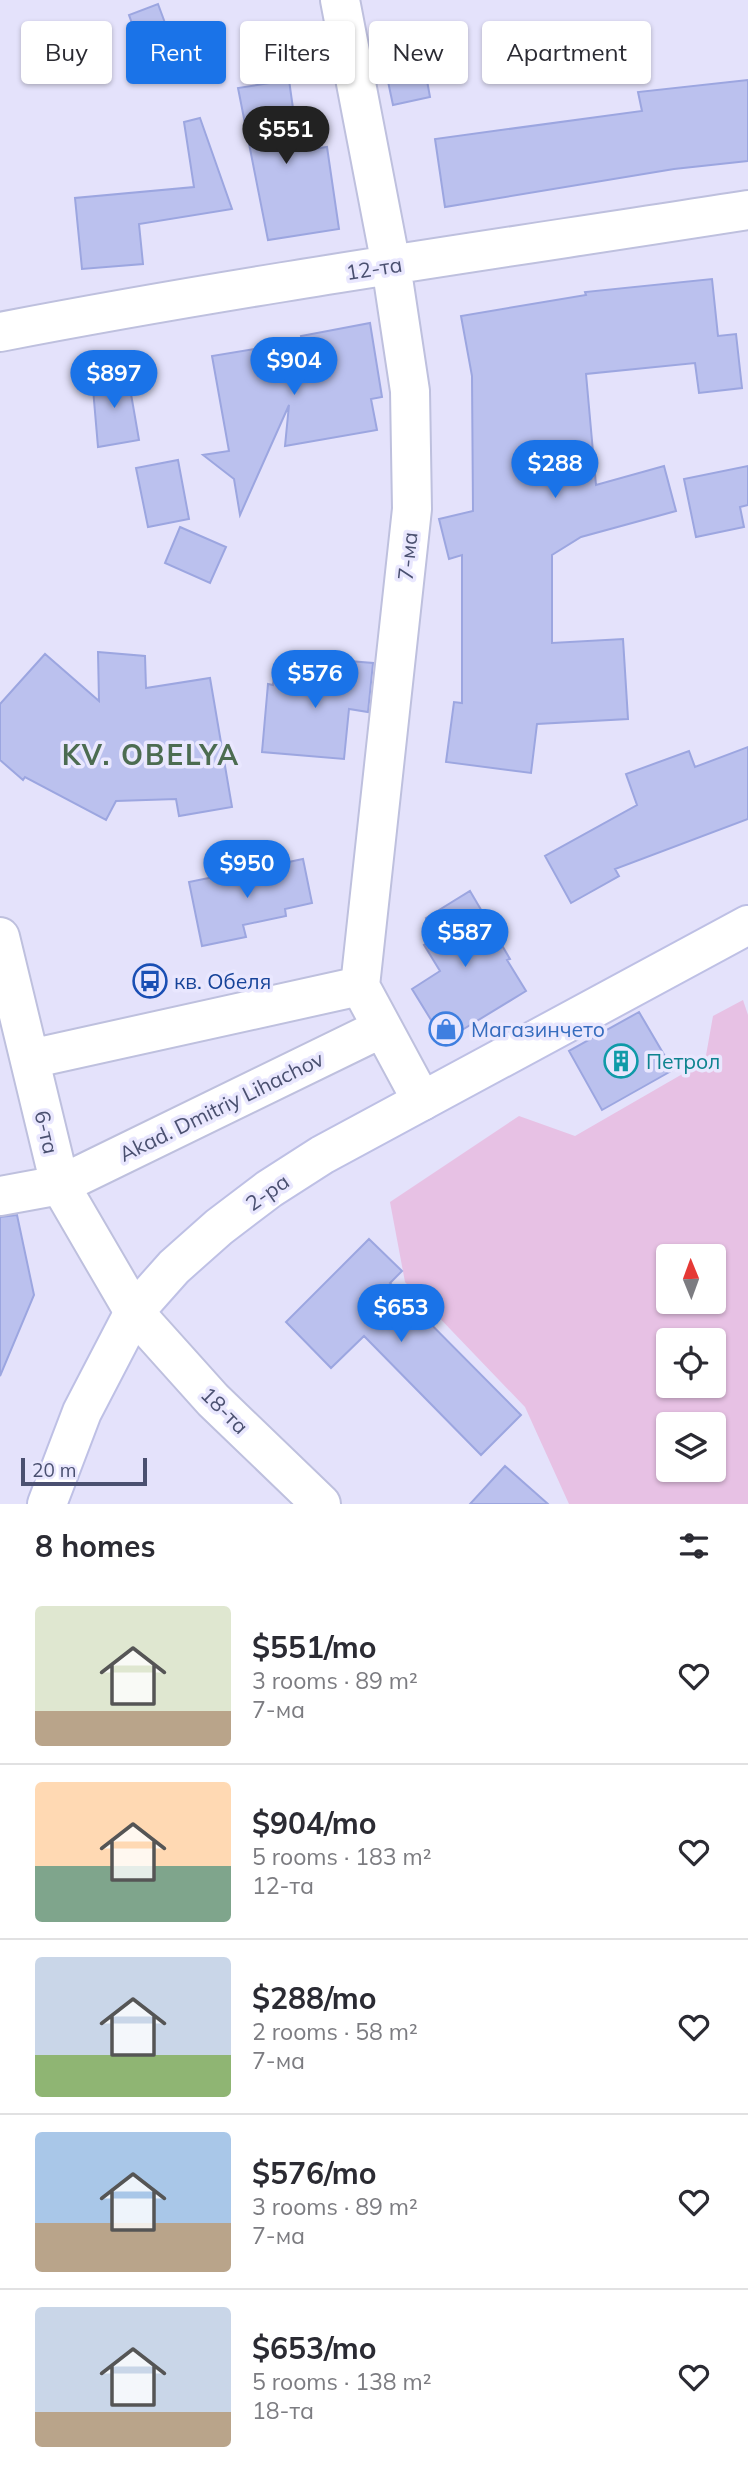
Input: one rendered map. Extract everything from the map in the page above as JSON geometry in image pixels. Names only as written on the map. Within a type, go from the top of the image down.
[{"type":"street","name":"7-ма","points":[[340,0],[391,265],[410,391],[412,509],[360,986]]},
{"type":"street","name":"12-та","points":[[0,332],[391,265],[748,210]]},
{"type":"street","points":[[30,1059],[360,986],[422,1101],[748,925]]},
{"type":"street","name":"6-та","points":[[0,937],[60,1185],[134,1312]]},
{"type":"street","name":"Akad. Dmitriy Lihachov","points":[[0,1196],[60,1185],[382,1028]]},
{"type":"street","name":"2-ра","points":[[47,1504],[82,1412],[134,1312],[174,1268],[219,1227],[269,1189],[322,1154],[422,1101]]},
{"type":"street","name":"18-та","points":[[134,1312],[213,1400],[321,1504]]},
{"type":"shaded area","points":[[743,1000],[748,1015],[748,1504],[569,1504],[525,1407],[405,1282],[390,1202],[519,1116],[575,1136],[705,1061],[713,1016]]},
{"type":"building","points":[[158,4],[164,21],[131,21],[129,15]]},
{"type":"building","points":[[748,80],[748,161],[674,169],[445,207],[435,139],[642,111],[638,92]]},
{"type":"building","points":[[290,84],[299,151],[327,147],[339,229],[268,240],[238,88]]},
{"type":"building","points":[[389,84],[428,84],[430,97],[393,105]]},
{"type":"building","points":[[200,118],[232,209],[139,224],[143,264],[82,269],[75,198],[194,187],[184,122]]},
{"type":"building","points":[[712,279],[718,336],[736,334],[742,388],[699,393],[695,363],[586,374],[596,485],[664,466],[676,511],[581,537],[552,555],[552,643],[623,639],[628,719],[537,724],[531,773],[446,762],[454,702],[462,703],[462,555],[449,559],[439,519],[473,511],[472,376],[461,316],[586,295],[585,292]]},
{"type":"building","points":[[370,323],[382,397],[371,399],[377,430],[285,446],[289,405],[240,515],[234,479],[203,455],[229,451],[212,356],[302,341],[301,336]]},
{"type":"building","points":[[127,371],[139,440],[98,447],[92,377]]},
{"type":"building","points":[[178,460],[189,519],[148,527],[136,468]]},
{"type":"building","points":[[748,466],[748,505],[740,507],[744,527],[696,537],[684,479]]},
{"type":"building","points":[[180,527],[226,547],[210,583],[165,563]]},
{"type":"building","points":[[98,652],[145,656],[146,688],[210,678],[232,807],[179,816],[176,799],[116,801],[106,820],[25,777],[23,780],[0,760],[0,704],[45,654],[99,701]]},
{"type":"building","points":[[336,660],[373,663],[368,712],[349,709],[344,759],[262,752],[268,684],[273,685],[275,669],[335,675]]},
{"type":"building","points":[[748,747],[748,819],[615,869],[619,876],[571,903],[545,856],[637,805],[626,774],[689,751],[695,767]]},
{"type":"building","points":[[303,859],[312,903],[285,909],[286,916],[243,925],[246,937],[202,946],[189,882],[243,871],[245,882],[249,882],[250,870]]},
{"type":"building","points":[[470,891],[526,991],[444,1041],[412,989],[440,971],[424,945],[437,938],[426,918]]},
{"type":"building","name":"Петрол","points":[[639,1012],[673,1070],[602,1110],[569,1051]]},
{"type":"building","points":[[17,1215],[34,1295],[0,1376],[0,1217]]},
{"type":"building","points":[[369,1239],[402,1271],[390,1283],[521,1415],[481,1455],[364,1336],[331,1368],[286,1322]]},
{"type":"building","points":[[505,1466],[548,1504],[470,1504]]},
{"type":"place","name":"кв. Обеля","points":[[150,981]]},
{"type":"place","name":"Магазинчето","points":[[446,1029]]},
{"type":"place","name":"Петрол","points":[[621,1061]]},
{"type":"district","name":"KV. OBELYA","points":[[151,754]]}]
